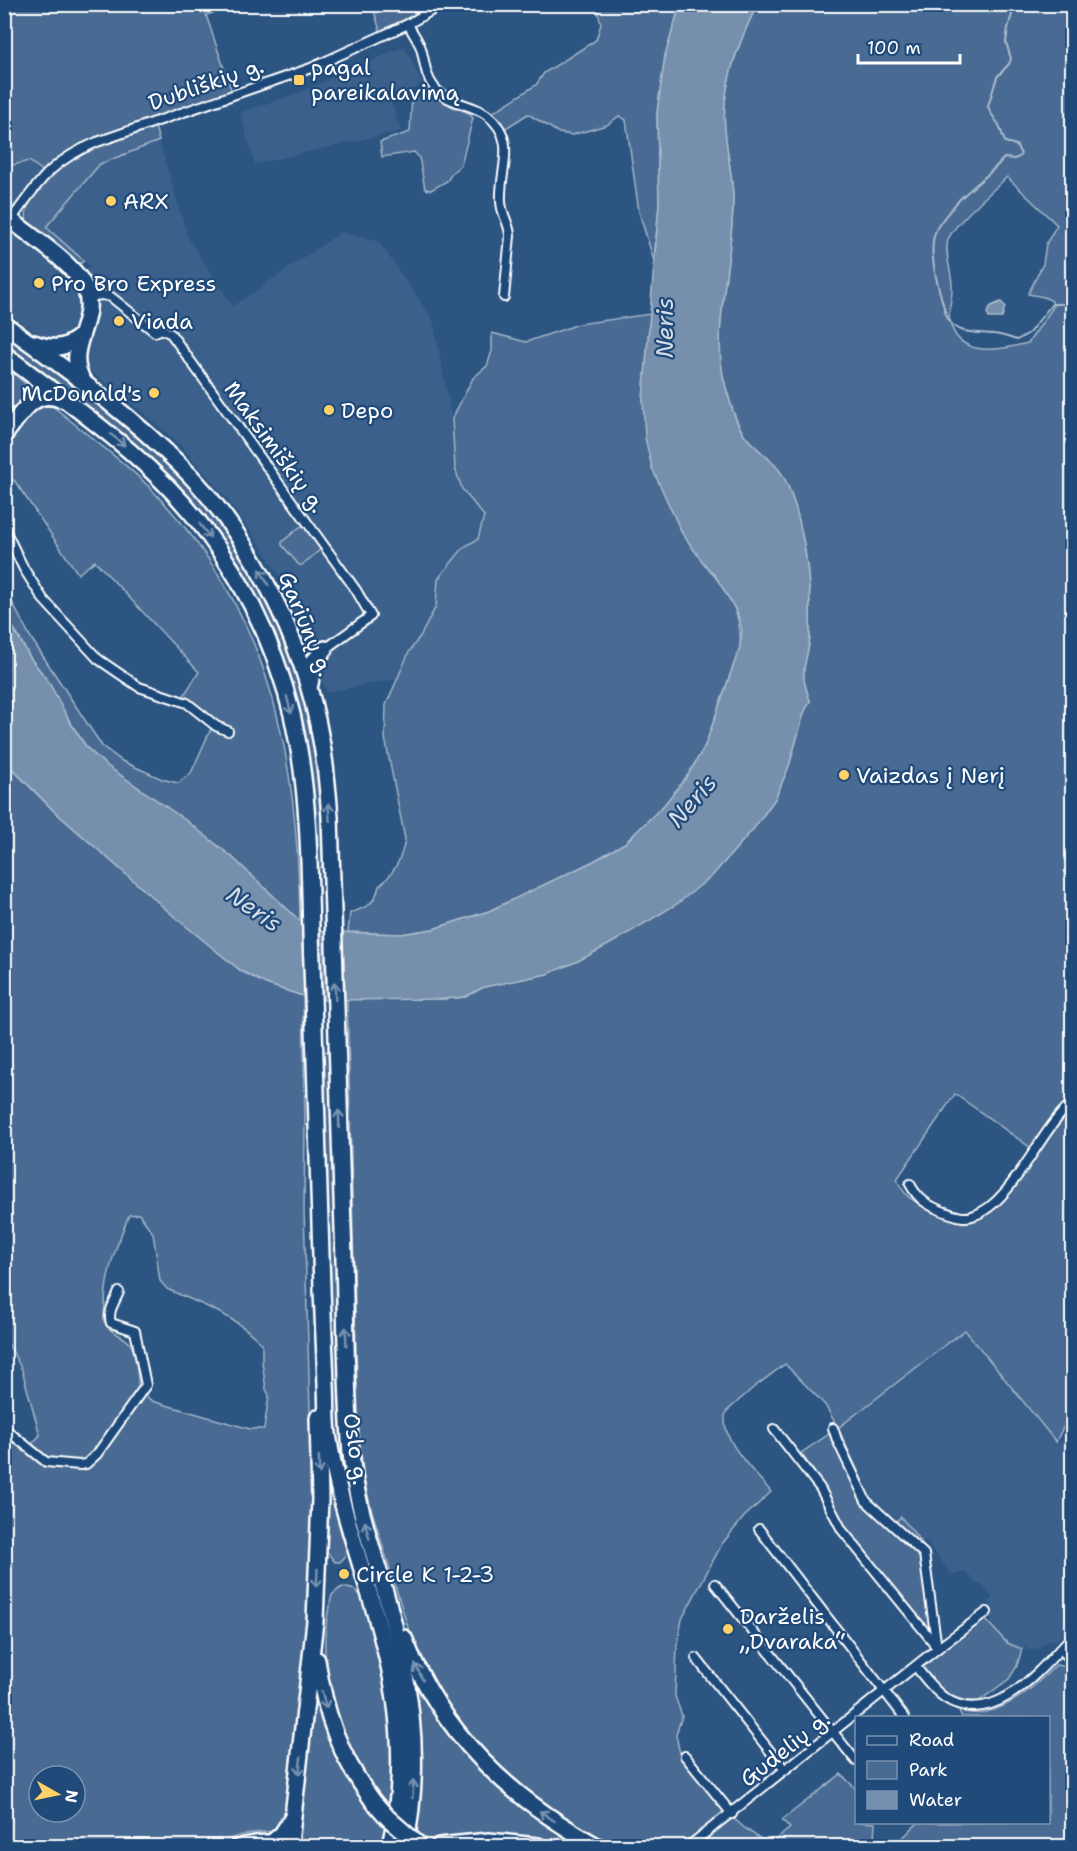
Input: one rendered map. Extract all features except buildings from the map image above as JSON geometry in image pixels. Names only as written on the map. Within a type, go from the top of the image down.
[{"type":"highway","points":[[8,225],[72,270],[84,287],[88,297],[89,313],[75,363],[85,384]]},
{"type":"highway","name":"Gariūnų g.","points":[[4,324],[85,384],[157,443],[223,514],[267,583],[288,630],[309,690],[321,737],[327,775],[337,1050]]},
{"type":"highway","points":[[25,339],[48,348],[56,348],[66,346],[81,336]]},
{"type":"highway","name":"Gariūnų g.","points":[[4,354],[122,444],[185,505],[221,552],[253,607],[277,664],[298,743],[307,817],[314,1050]]},
{"type":"highway","points":[[18,364],[32,381],[33,388],[32,396],[21,414]]},
{"type":"highway","points":[[4,435],[35,399],[45,395],[71,404]]},
{"type":"highway","points":[[288,630],[305,649],[316,651],[325,649]]},
{"type":"highway","points":[[309,690],[314,661],[325,649]]},
{"type":"highway","name":"Oslo g.","points":[[314,1050],[328,1430],[341,1502],[383,1638],[397,1707],[400,1742],[399,1775],[390,1846]]},
{"type":"highway","name":"Oslo g.","points":[[337,1050],[351,1453],[356,1490],[405,1678],[414,1741],[414,1789],[405,1846]]},
{"type":"highway","points":[[288,1843],[282,1834],[294,1815],[315,1621],[320,1498],[314,1233],[316,1134]]},
{"type":"highway","points":[[383,1587],[425,1684],[452,1727],[474,1753],[526,1800],[597,1846]]},
{"type":"highway","points":[[315,1621],[316,1654],[321,1687],[342,1754],[356,1779],[373,1801],[394,1824],[420,1846]]},
{"type":"highway","points":[[439,1846],[489,1841],[532,1845]]},
{"type":"street","name":"Dubliškių g.","points":[[8,225],[42,178],[61,160],[74,153],[97,142],[311,68],[408,24],[443,4]]},
{"type":"street","points":[[408,24],[420,46],[426,73],[435,88],[441,95],[486,115],[497,125],[504,137],[506,147],[501,203],[503,216],[510,229],[504,297]]},
{"type":"street","name":"Maksimiškių g.","points":[[88,297],[102,295],[111,297],[155,332],[162,329],[171,334],[356,590],[371,616],[325,649]]},
{"type":"street","points":[[4,528],[24,569],[43,600],[98,659],[140,687],[187,702],[216,726],[228,731]]},
{"type":"street","points":[[910,1184],[922,1202],[933,1207],[960,1217],[970,1217],[981,1213],[1012,1183],[1055,1119],[1072,1103]]},
{"type":"street","points":[[4,1428],[46,1462],[80,1465],[91,1460],[146,1385],[135,1331],[111,1323],[109,1318],[119,1292]]},
{"type":"street","points":[[833,1428],[866,1501],[924,1554],[936,1646]]},
{"type":"street","points":[[774,1429],[820,1488],[842,1530],[936,1646]]},
{"type":"street","points":[[759,1529],[903,1716]]},
{"type":"street","points":[[715,1584],[855,1760]]},
{"type":"street","name":"Gudelių g.","points":[[855,1716],[916,1667],[936,1646],[987,1612]]},
{"type":"street","points":[[916,1667],[934,1689],[945,1698],[964,1706],[979,1706],[1005,1698],[1017,1690],[1072,1636]]},
{"type":"street","points":[[1060,1649],[1072,1660]]},
{"type":"street","points":[[696,1658],[785,1770]]},
{"type":"street","name":"Gudelių g.","points":[[690,1846],[855,1716]]},
{"type":"street","points":[[685,1756],[732,1814]]},
{"type":"street","points":[[235,1846],[250,1842],[288,1843]]},
{"type":"shaded area","points":[[405,46],[422,84],[391,102],[401,131],[255,164],[240,113],[303,91]]},
{"type":"shaded area","points":[[159,141],[188,238],[233,306],[341,232],[379,242],[433,320],[452,419],[455,468],[462,489],[484,516],[478,539],[464,547],[438,579],[436,606],[409,652],[397,679],[326,692],[308,639],[279,576],[263,549],[225,496],[180,445],[84,366],[84,274],[90,266],[46,227],[100,164]]},
{"type":"shaded area","points":[[29,161],[43,171],[5,223],[5,167]]},
{"type":"shaded area","points":[[20,235],[27,239],[72,278],[84,299],[75,336],[54,345],[5,311],[4,237]]},
{"type":"shaded area","points":[[965,1330],[1055,1442],[1071,1438],[1072,1440],[1072,1624],[1058,1639],[1054,1641],[1051,1639],[1034,1651],[1007,1643],[990,1623],[993,1620],[985,1610],[990,1606],[991,1603],[988,1602],[993,1598],[980,1583],[976,1585],[972,1577],[965,1572],[952,1575],[925,1540],[922,1543],[902,1517],[895,1522],[867,1495],[838,1428]]},
{"type":"green space","points":[[372,4],[435,4],[435,5],[380,31]]},
{"type":"green space","points":[[4,5],[240,5],[206,15],[232,92],[83,143],[63,154],[43,171],[29,161],[5,167]]},
{"type":"green space","points":[[596,5],[680,5],[665,56],[657,113],[659,204],[654,261],[639,212],[626,120],[619,116],[607,125],[572,135],[559,133],[528,114],[506,128],[501,127],[492,113],[536,85],[544,73],[596,40],[601,24]]},
{"type":"green space","points":[[757,5],[1072,5],[1072,1429],[1066,1421],[1056,1442],[965,1330],[838,1428],[825,1405],[785,1364],[726,1412],[725,1422],[733,1444],[771,1492],[744,1517],[722,1544],[682,1619],[677,1646],[675,1696],[682,1716],[676,1735],[683,1761],[726,1812],[684,1846],[611,1846],[541,1805],[501,1771],[452,1715],[414,1647],[371,1508],[364,1480],[358,1424],[347,998],[444,999],[465,997],[484,987],[547,974],[712,876],[754,828],[775,799],[789,766],[804,713],[810,701],[804,678],[810,639],[805,549],[796,509],[786,481],[775,466],[747,438],[737,421],[721,366],[720,343],[733,198],[724,121],[726,94],[734,59]],"holes":[[[1007,177],[1057,225],[1046,244],[1043,264],[1028,294],[1052,301],[1053,307],[1028,343],[1005,348],[982,349],[962,342],[955,334],[950,322],[952,286],[947,245],[957,225]],[[955,1094],[1038,1153],[1006,1197],[980,1217],[965,1220],[948,1218],[917,1203],[903,1191],[897,1179]]]},
{"type":"green space","points":[[428,86],[444,102],[466,112],[473,118],[461,165],[447,181],[431,190],[425,189],[419,157],[414,152],[382,157],[380,142],[410,132],[412,95]]},
{"type":"green space","points":[[155,126],[159,141],[100,164],[46,227],[84,261],[74,263],[30,228],[26,216],[29,204],[44,182],[57,170],[71,159],[87,151]]},
{"type":"green space","points":[[650,314],[643,401],[702,561],[725,590],[739,622],[740,647],[705,746],[688,775],[664,805],[625,843],[594,861],[489,911],[433,929],[401,934],[348,932],[350,913],[365,907],[375,897],[379,886],[397,865],[405,839],[385,738],[386,705],[409,652],[436,606],[438,579],[464,547],[478,539],[484,516],[462,489],[455,468],[452,419],[473,378],[487,366],[492,351],[492,333],[526,342],[579,324]]},
{"type":"green space","points":[[4,333],[93,397],[156,451],[217,519],[243,557],[286,638],[313,726],[322,796],[325,867],[316,868],[310,763],[294,694],[271,628],[239,564],[198,507],[174,481],[113,427],[5,344]]},
{"type":"green space","points":[[5,367],[145,483],[193,537],[225,586],[251,636],[270,689],[283,744],[298,860],[300,921],[232,857],[188,822],[106,765],[87,748],[48,681],[31,659],[5,612],[4,587],[31,638],[102,746],[122,761],[162,779],[178,783],[191,773],[214,722],[184,695],[199,672],[95,561],[78,574],[14,480],[5,483]]},
{"type":"green space","points":[[304,526],[321,549],[299,565],[282,542]]},
{"type":"green space","points":[[4,761],[54,811],[176,918],[266,984],[303,996],[304,1210],[313,1512],[305,1651],[286,1819],[278,1831],[245,1834],[215,1846],[5,1846],[4,1548],[9,1532],[4,1520],[5,1423],[30,1446],[40,1435],[22,1370],[5,1340]],"holes":[[[139,1214],[153,1233],[160,1281],[167,1289],[229,1318],[241,1325],[262,1344],[262,1362],[269,1395],[264,1429],[250,1429],[152,1401],[139,1390],[136,1361],[131,1345],[125,1338],[109,1329],[104,1321],[106,1291],[116,1247],[129,1215]]]},
{"type":"green space","points":[[325,1051],[329,1052],[342,1446],[354,1514],[349,1509],[335,1439],[321,1054]]},
{"type":"green space","points":[[838,1428],[867,1495],[895,1522],[901,1517],[922,1543],[933,1634],[844,1526],[823,1485],[801,1453]]},
{"type":"green space","points":[[328,1478],[331,1480],[346,1547],[345,1557],[340,1562],[335,1562],[327,1552]]},
{"type":"green space","points":[[343,1587],[355,1590],[361,1596],[379,1649],[388,1688],[394,1751],[392,1803],[386,1805],[354,1758],[342,1733],[327,1679],[326,1623],[332,1595]]},
{"type":"green space","points":[[984,1618],[1007,1643],[1022,1649],[1017,1666],[1009,1679],[979,1701],[951,1697],[939,1689],[923,1670],[923,1666]]},
{"type":"green space","points":[[1056,1665],[1072,1668],[1072,1713],[1065,1720],[1072,1730],[1072,1846],[894,1846],[917,1824],[1050,1824],[1050,1716],[962,1716],[959,1711],[982,1713],[993,1710],[1014,1701],[1032,1688]]},
{"type":"green space","points":[[412,1675],[436,1716],[471,1757],[584,1846],[566,1846],[519,1837],[441,1841],[412,1846],[420,1745],[419,1716]]},
{"type":"green space","points":[[314,1683],[333,1747],[358,1790],[387,1827],[383,1846],[315,1846],[294,1838]]},
{"type":"green space","points":[[841,1774],[855,1788],[855,1824],[875,1824],[874,1838],[878,1845],[882,1846],[696,1846],[733,1818],[770,1845],[790,1828],[782,1820]]},
{"type":"water","name":"Neris","points":[[680,5],[757,5],[734,59],[726,94],[724,121],[733,198],[720,344],[721,367],[737,421],[747,438],[775,466],[786,481],[796,509],[805,549],[810,639],[804,678],[810,701],[804,713],[789,766],[775,799],[754,828],[712,876],[677,904],[576,962],[547,974],[484,987],[465,997],[444,999],[325,1000],[303,996],[266,984],[241,971],[176,918],[54,811],[5,761],[4,612],[87,748],[106,765],[188,822],[232,857],[300,921],[320,931],[401,934],[433,929],[489,911],[594,861],[625,843],[664,805],[688,775],[705,746],[740,647],[742,630],[737,612],[716,577],[682,533],[652,468],[645,437],[643,400],[659,204],[657,113],[665,56]]},
{"type":"water","points":[[1001,302],[1005,306],[1002,318],[989,318],[987,313],[991,306]]},
{"type":"waterway","points":[[1015,4],[1006,42],[1011,59],[997,77],[988,106],[999,125],[1005,142],[1016,145],[1021,154],[1014,159],[1004,158],[960,199],[942,221],[937,228],[932,248],[935,271],[946,315],[954,326],[965,331],[999,335],[1017,340],[1029,333],[1052,304],[1072,304]]},
{"type":"place","name":"pagal pareikalavimą","points":[[299,80]]},
{"type":"place","name":"ARX","points":[[111,201]]},
{"type":"place","name":"Pro Bro Express","points":[[39,283]]},
{"type":"place","name":"Viada","points":[[119,321]]},
{"type":"place","name":"McDonald's","points":[[154,393]]},
{"type":"place","name":"Depo","points":[[329,410]]},
{"type":"place","name":"Vaizdas į Nerį","points":[[844,775]]},
{"type":"place","name":"Circle K 1-2-3","points":[[344,1574]]},
{"type":"place","name":"Darželis „Dvaraka“","points":[[728,1629]]}]
